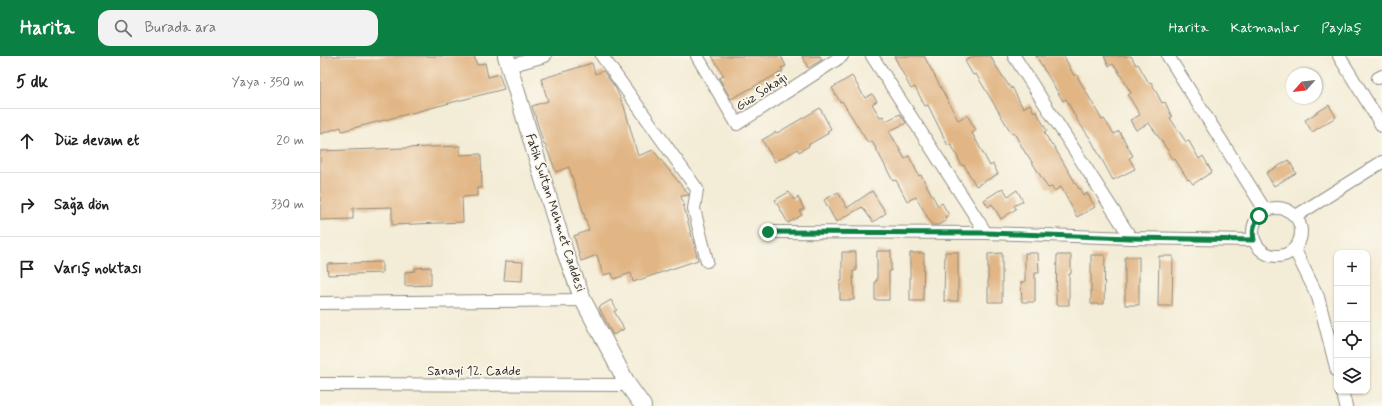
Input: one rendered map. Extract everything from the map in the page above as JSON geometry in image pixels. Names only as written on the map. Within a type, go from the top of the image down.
[{"type":"main road","name":"Fatih Sultan Mehmet Caddesi","points":[[508,61],[565,252],[583,300],[628,385],[643,406]]},
{"type":"street","points":[[508,61],[545,56]]},
{"type":"street","points":[[602,56],[697,188],[694,210],[707,261]]},
{"type":"street","name":"Güz Sokağı","points":[[697,56],[737,124],[838,57]]},
{"type":"street","points":[[872,56],[986,233]]},
{"type":"street","points":[[1014,56],[1131,238]]},
{"type":"street","points":[[1168,56],[1265,210]]},
{"type":"street","points":[[1339,56],[1382,126]]},
{"type":"street","points":[[1296,216],[1382,162]]},
{"type":"street","points":[[1281,208],[1289,210],[1296,216],[1302,229],[1299,244],[1295,250],[1284,256],[1271,256],[1264,253],[1258,247],[1254,240],[1252,231],[1254,223],[1265,210],[1281,208]]},
{"type":"street","points":[[768,232],[986,233],[1131,238],[1254,240]]},
{"type":"street","points":[[1295,250],[1318,297],[1334,360]]},
{"type":"street","points":[[320,303],[583,300]]},
{"type":"street","name":"Sanayi 12. Cadde","points":[[320,384],[628,385]]},
{"type":"street","points":[[1343,394],[1346,406]]},
{"type":"building","points":[[320,56],[474,56],[477,65],[485,63],[488,77],[499,74],[504,89],[342,131],[341,127],[320,134]]},
{"type":"building","points":[[712,56],[781,56],[786,66],[781,68],[783,71],[731,99],[719,78],[724,76]]},
{"type":"building","points":[[802,56],[820,56],[822,60],[808,68]]},
{"type":"building","points":[[894,56],[924,56],[958,120],[967,115],[976,130],[972,133],[990,166],[993,164],[998,174],[976,186],[964,165],[962,166],[951,144],[948,146],[928,105],[925,106],[915,87],[911,89]]},
{"type":"building","points":[[974,56],[991,56],[1011,89],[1012,87],[1023,108],[1030,104],[1034,112],[1036,111],[1047,131],[1044,132],[1052,146],[1053,145],[1083,195],[1087,193],[1095,207],[1077,217],[1061,187],[1054,191],[1052,187],[1048,188],[1014,133],[1012,134],[976,74],[973,75],[965,61]]},
{"type":"building","points":[[1036,56],[1064,56],[1074,76],[1076,74],[1102,120],[1104,119],[1114,134],[1119,131],[1133,156],[1129,158],[1135,169],[1113,180],[1066,99],[1063,101]]},
{"type":"building","points":[[1104,56],[1131,56],[1136,65],[1138,64],[1149,83],[1151,82],[1162,103],[1165,102],[1172,117],[1170,118],[1186,142],[1189,141],[1199,159],[1203,156],[1212,172],[1193,184],[1189,179],[1188,180],[1175,159],[1173,161],[1169,152],[1149,123],[1136,130],[1130,120],[1140,115],[1128,95],[1131,93],[1116,67],[1113,64],[1109,66]]},
{"type":"building","points":[[592,63],[595,74],[603,71],[615,87],[624,106],[638,156],[653,150],[689,195],[681,196],[698,260],[633,282],[631,273],[614,279],[612,273],[603,275],[597,255],[581,261],[574,236],[589,230],[569,167],[556,172],[545,144],[544,145],[532,106],[548,101],[541,79]]},
{"type":"building","points":[[852,76],[865,98],[872,94],[877,101],[872,104],[880,117],[883,116],[886,121],[900,114],[906,123],[889,131],[905,159],[909,156],[919,176],[921,175],[938,206],[942,203],[949,215],[945,217],[946,221],[938,225],[932,225],[916,197],[907,201],[896,180],[893,181],[872,141],[868,143],[842,101],[840,102],[832,88]]},
{"type":"building","points":[[1329,105],[1336,117],[1312,132],[1305,120]]},
{"type":"building","points":[[820,108],[831,129],[827,131],[829,133],[799,152],[798,149],[775,162],[762,140]]},
{"type":"building","points":[[460,146],[460,155],[481,154],[482,188],[477,188],[477,196],[462,197],[463,222],[392,225],[392,207],[353,208],[353,219],[320,220],[320,151]]},
{"type":"building","points":[[1289,160],[1296,173],[1274,186],[1266,173]]},
{"type":"building","points":[[1003,188],[1008,196],[1017,190],[1023,201],[1014,206],[1016,209],[1001,219],[992,204],[988,207],[984,200]]},
{"type":"building","points":[[872,191],[886,213],[873,222],[862,207],[836,222],[824,200],[838,192],[847,208]]},
{"type":"building","points":[[789,192],[794,200],[798,197],[804,209],[800,211],[802,215],[788,223],[775,200]]},
{"type":"building","points":[[877,251],[891,251],[889,300],[875,300],[875,281],[877,281]]},
{"type":"building","points":[[842,252],[856,252],[856,271],[853,271],[854,300],[840,300],[840,281],[842,281]]},
{"type":"building","points":[[945,252],[958,252],[958,301],[944,301]]},
{"type":"building","points":[[910,253],[924,253],[923,301],[910,301]]},
{"type":"building","points":[[1002,253],[1002,302],[988,302],[988,254]]},
{"type":"building","points":[[1025,253],[1038,253],[1039,273],[1035,273],[1035,302],[1022,302],[1021,282],[1025,282]]},
{"type":"building","points":[[1057,255],[1071,255],[1071,274],[1069,274],[1069,305],[1056,305]]},
{"type":"building","points":[[1091,255],[1105,255],[1104,304],[1091,304]]},
{"type":"building","points":[[1159,256],[1173,256],[1172,306],[1158,306]]},
{"type":"building","points":[[1125,257],[1139,257],[1139,305],[1125,305]]},
{"type":"building","points":[[506,261],[523,262],[522,281],[504,280]]},
{"type":"building","points":[[382,262],[382,273],[328,275],[327,264]]},
{"type":"building","points":[[431,267],[431,285],[405,286],[405,272],[415,271],[415,268]]},
{"type":"building","points":[[611,300],[617,310],[614,311],[624,329],[613,335],[599,307]]},
{"type":"route","points":[[768,232],[986,233],[1131,238],[1254,240],[1252,231],[1254,223],[1259,216]]}]
